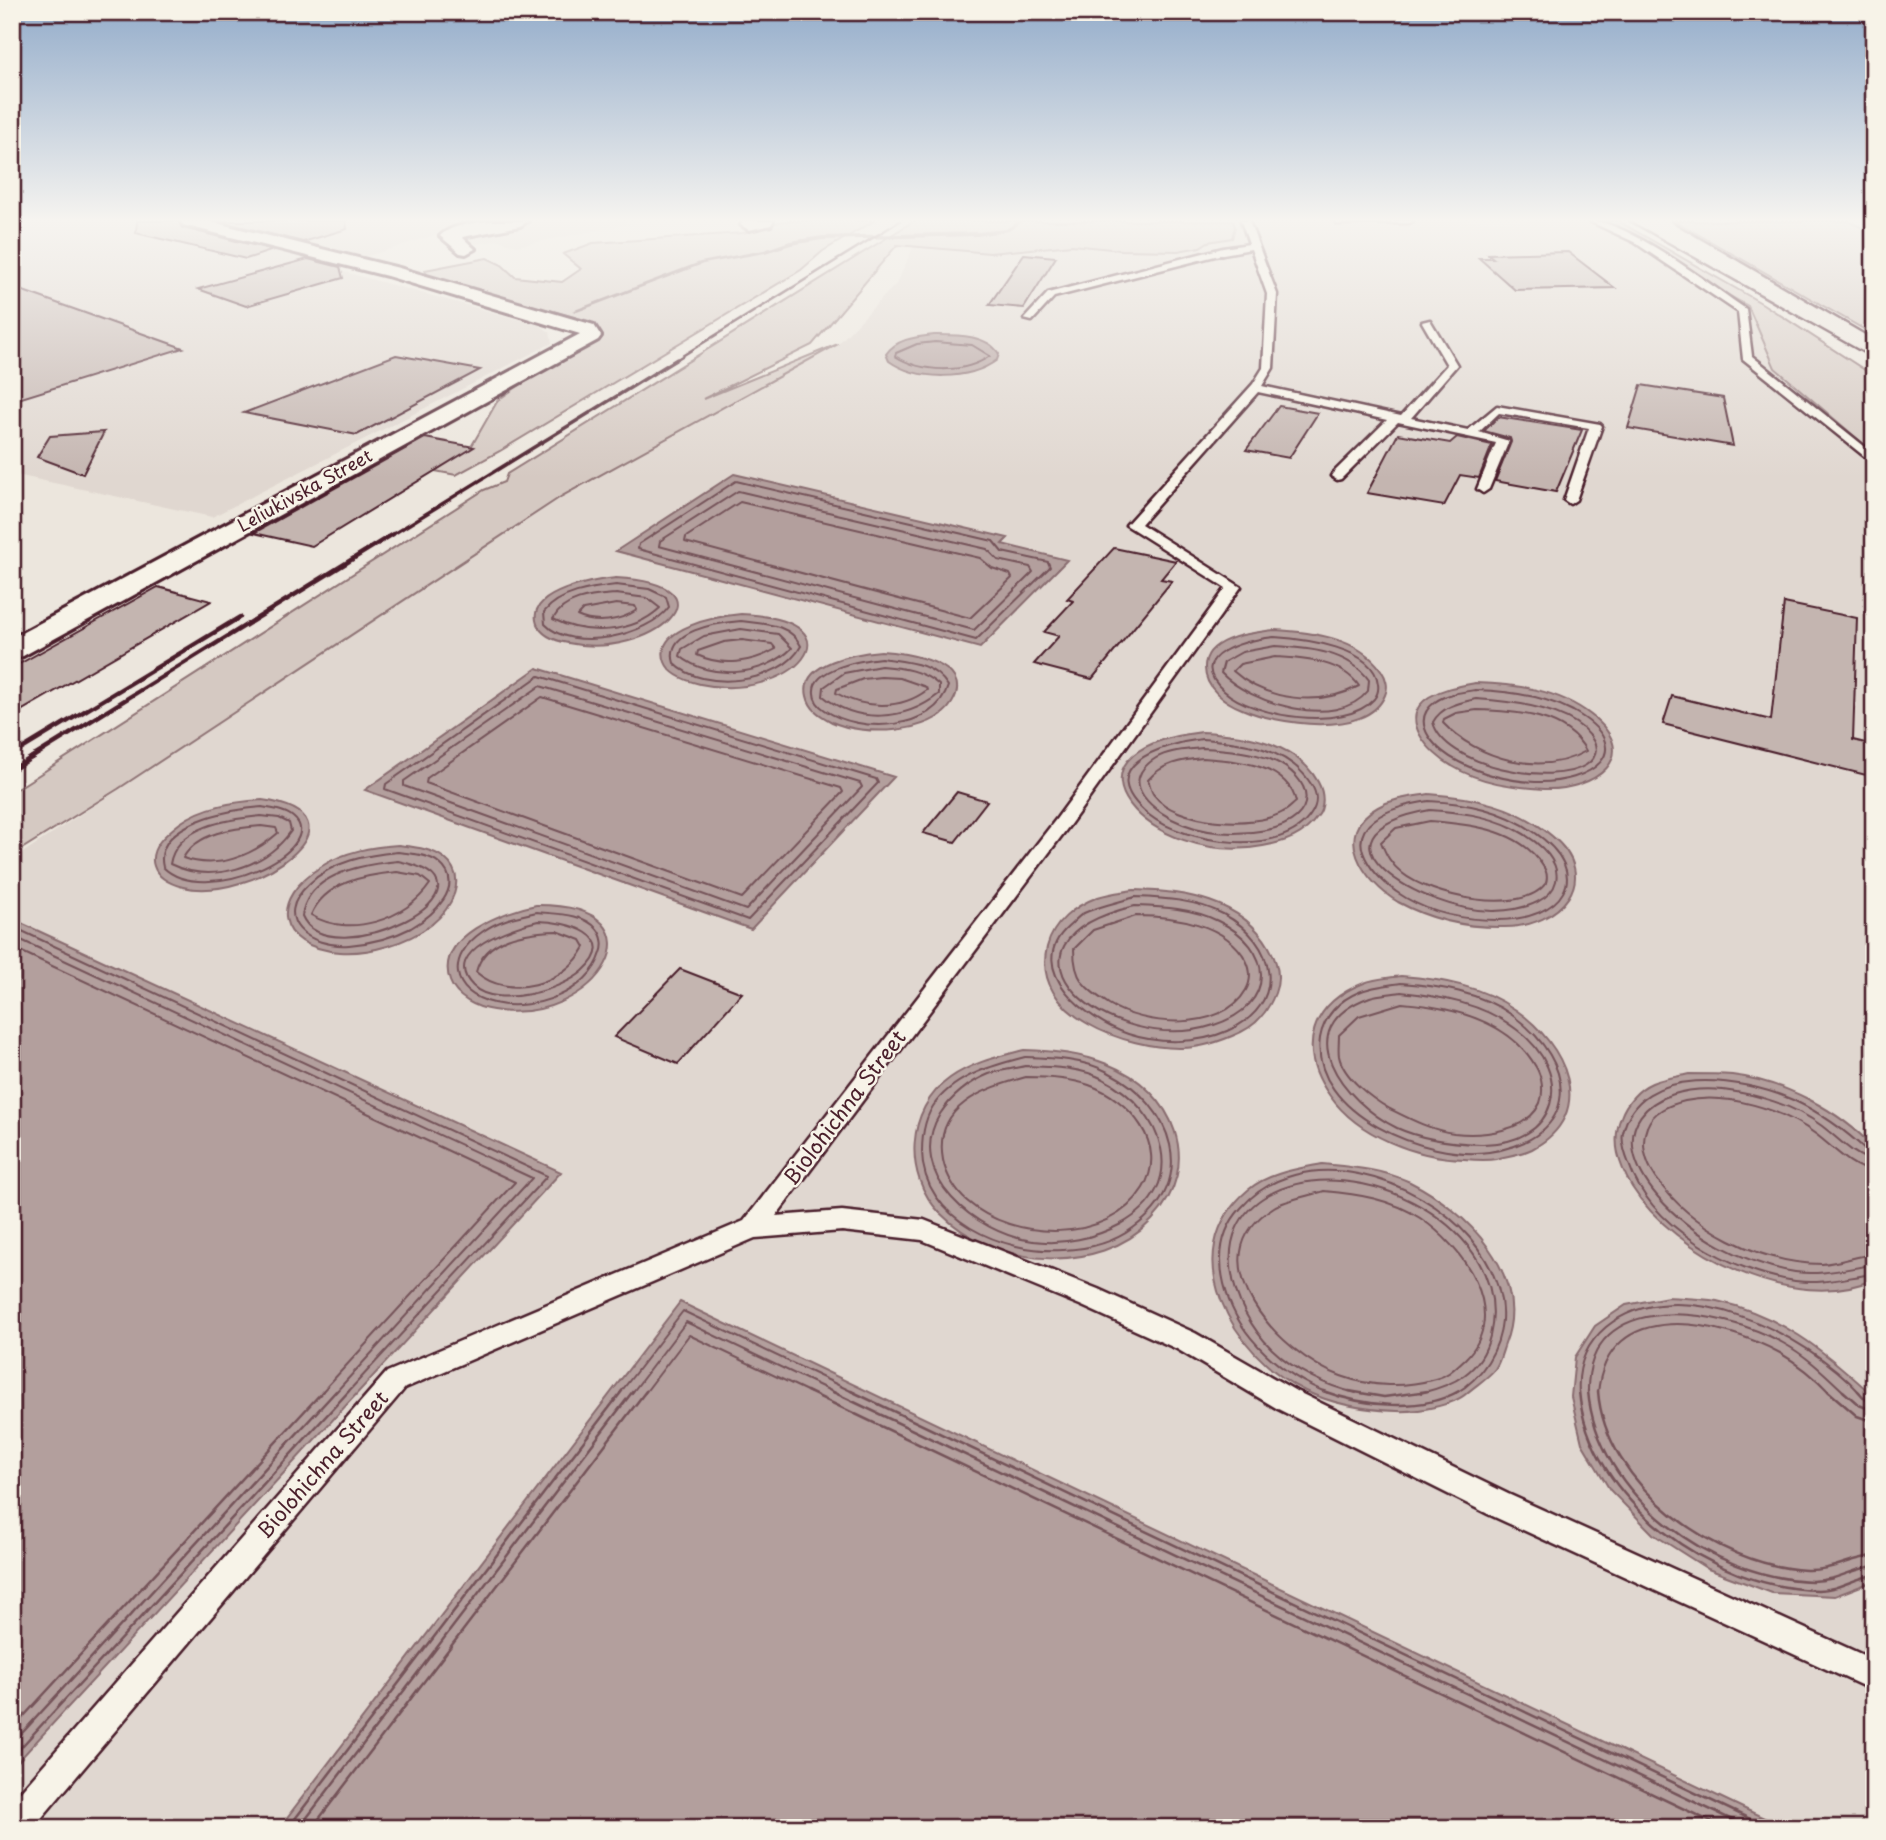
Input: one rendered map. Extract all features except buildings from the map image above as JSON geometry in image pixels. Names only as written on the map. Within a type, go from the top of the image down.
[{"type":"street","name":"Leliukivska Street","points":[[12,650],[591,336],[587,329],[512,307]]},
{"type":"lane","points":[[1029,319],[1040,307]]},
{"type":"lane","name":"Biolohichna Street","points":[[12,1827],[396,1380],[753,1228],[1063,822],[1234,587],[1133,525],[1255,388],[1268,368],[1271,307]]},
{"type":"lane","points":[[1737,307],[1743,311],[1747,358],[1874,460]]},
{"type":"lane","points":[[1337,476],[1452,365],[1427,322]]},
{"type":"lane","points":[[1255,388],[1503,441],[1483,489]]},
{"type":"lane","points":[[1470,434],[1497,409],[1595,426],[1570,500]]},
{"type":"lane","points":[[753,1228],[842,1220],[924,1230],[1089,1297],[1186,1341],[1287,1400],[1461,1486],[1874,1676]]},
{"type":"shaded area","points":[[12,307],[473,307],[539,325],[550,332],[552,343],[212,517],[12,474]]},
{"type":"shaded area","points":[[537,307],[740,307],[456,475],[435,471],[471,447],[498,400],[599,331],[589,321]]},
{"type":"shaded area","points":[[776,307],[844,307],[812,345],[703,399],[838,344],[562,496],[118,789],[12,855],[12,792],[484,490],[504,482],[507,474]]},
{"type":"shaded area","points":[[874,307],[1749,307],[1769,337],[1776,368],[1830,419],[1874,453],[1874,1828],[12,1828],[12,860],[552,501],[838,344]]},
{"type":"shaded area","points":[[1748,307],[1767,307],[1874,376],[1874,453],[1775,368]]},
{"type":"shaded area","points":[[1825,307],[1874,307],[1874,335]]},
{"type":"water","points":[[934,335],[979,339],[994,347],[999,354],[997,360],[972,372],[943,376],[914,372],[889,361],[886,354],[896,345],[908,339]]},
{"type":"water","points":[[734,474],[1008,538],[1002,544],[1067,560],[980,648],[616,551]]},
{"type":"water","points":[[616,578],[653,583],[672,593],[677,606],[669,620],[652,632],[628,641],[599,646],[559,641],[539,628],[536,613],[541,603],[551,595],[594,581]]},
{"type":"water","points":[[741,614],[780,620],[801,630],[808,644],[803,659],[787,672],[763,682],[733,687],[690,681],[667,667],[664,650],[668,640],[678,632],[718,617]]},
{"type":"water","points":[[1274,630],[1333,638],[1360,650],[1383,673],[1387,685],[1385,695],[1375,709],[1360,718],[1341,723],[1319,724],[1297,723],[1257,715],[1222,698],[1212,688],[1206,675],[1207,658],[1212,649],[1231,638]]},
{"type":"water","points":[[881,651],[920,657],[947,669],[955,678],[957,689],[952,703],[943,714],[914,727],[878,731],[845,727],[828,720],[813,709],[808,701],[807,684],[821,667],[845,657]]},
{"type":"water","points":[[537,668],[894,777],[751,929],[365,790]]},
{"type":"water","points":[[1475,683],[1535,690],[1578,706],[1606,730],[1613,745],[1613,757],[1595,778],[1562,788],[1509,785],[1463,772],[1443,760],[1426,744],[1416,725],[1416,715],[1429,697]]},
{"type":"water","points":[[1202,732],[1235,735],[1268,743],[1283,749],[1308,768],[1318,782],[1322,795],[1320,813],[1312,824],[1286,840],[1263,846],[1222,848],[1184,840],[1152,825],[1130,804],[1121,782],[1128,761],[1154,743]]},
{"type":"water","points":[[1429,794],[1494,805],[1510,810],[1539,826],[1567,852],[1574,868],[1574,884],[1568,898],[1557,910],[1542,919],[1525,925],[1491,927],[1437,918],[1398,902],[1385,893],[1364,870],[1357,857],[1354,843],[1356,830],[1364,818],[1384,804]]},
{"type":"water","points":[[262,800],[294,809],[308,823],[306,839],[292,856],[269,871],[241,883],[211,889],[178,886],[159,874],[153,859],[156,847],[164,836],[180,823],[219,806]]},
{"type":"water","points":[[398,845],[422,848],[439,855],[451,866],[455,875],[456,884],[450,902],[431,925],[400,942],[352,952],[318,948],[302,941],[292,931],[286,920],[287,906],[293,893],[305,879],[322,866],[349,853]]},
{"type":"water","points":[[1134,890],[1172,893],[1210,901],[1244,918],[1257,931],[1272,952],[1278,976],[1273,999],[1258,1020],[1241,1032],[1212,1043],[1189,1048],[1159,1047],[1111,1035],[1068,1010],[1053,992],[1046,971],[1047,947],[1054,930],[1073,910],[1089,901],[1107,894]]},
{"type":"water","points":[[536,905],[578,910],[603,924],[611,943],[606,964],[589,984],[563,1001],[530,1011],[487,1009],[462,997],[450,981],[448,965],[452,951],[475,928],[507,913]]},
{"type":"water","points":[[19,922],[561,1172],[12,1768],[12,926]]},
{"type":"water","points":[[1401,976],[1431,979],[1475,989],[1503,1002],[1534,1024],[1549,1041],[1568,1079],[1569,1098],[1565,1117],[1553,1134],[1532,1149],[1519,1154],[1480,1160],[1446,1158],[1390,1142],[1356,1123],[1342,1110],[1330,1096],[1314,1061],[1314,1029],[1332,1002],[1346,992],[1368,981]]},
{"type":"water","points":[[1024,1050],[1086,1057],[1130,1076],[1150,1091],[1165,1110],[1175,1131],[1179,1153],[1177,1176],[1168,1198],[1152,1220],[1130,1238],[1104,1251],[1075,1257],[1046,1258],[1016,1254],[988,1245],[962,1231],[940,1213],[928,1198],[920,1181],[915,1162],[918,1125],[935,1091],[967,1068]]},
{"type":"water","points":[[1689,1074],[1751,1078],[1790,1091],[1844,1121],[1874,1148],[1874,1279],[1843,1288],[1809,1289],[1774,1283],[1739,1272],[1706,1255],[1677,1235],[1651,1212],[1623,1170],[1618,1153],[1618,1126],[1626,1107],[1642,1089],[1656,1081]]},
{"type":"water","points":[[1322,1164],[1378,1171],[1410,1182],[1452,1210],[1489,1248],[1502,1270],[1509,1294],[1511,1319],[1495,1369],[1461,1398],[1434,1407],[1405,1411],[1361,1408],[1327,1400],[1305,1391],[1279,1375],[1255,1353],[1236,1328],[1221,1301],[1214,1272],[1215,1243],[1226,1216],[1248,1190],[1264,1179]]},
{"type":"water","points":[[1668,1297],[1717,1301],[1761,1315],[1817,1348],[1874,1399],[1874,1581],[1835,1596],[1772,1593],[1708,1569],[1653,1534],[1610,1490],[1582,1443],[1571,1397],[1575,1357],[1595,1326],[1626,1305]]},
{"type":"water","points":[[680,1302],[1785,1828],[279,1828]]},
{"type":"waterway","points":[[575,311],[586,307]]},
{"type":"railway","points":[[674,361],[761,307]]},
{"type":"railway","points":[[1781,307],[1874,359]]},
{"type":"railway","points":[[1819,307],[1874,339]]},
{"type":"railway","points":[[390,536],[677,359]]},
{"type":"railway","points":[[31,758],[393,534]]},
{"type":"railway","points":[[12,755],[240,617]]},
{"type":"railway","points":[[12,770],[34,756]]}]
